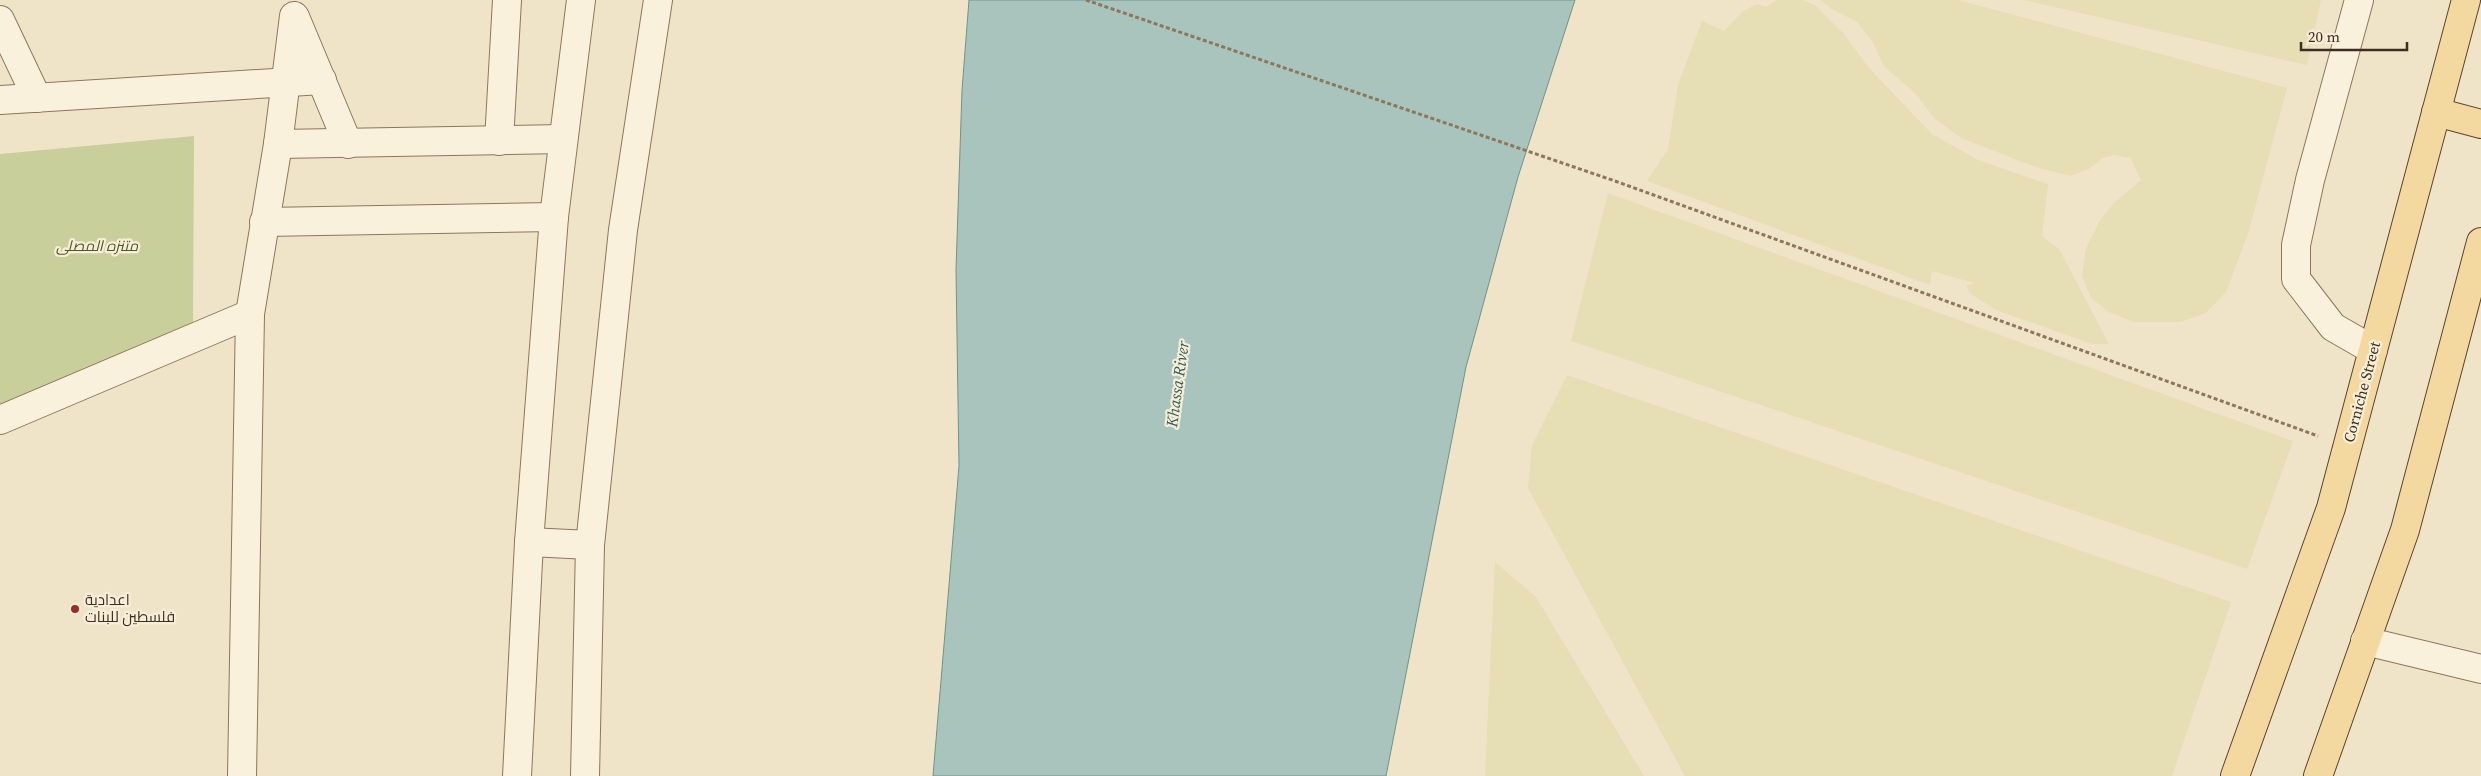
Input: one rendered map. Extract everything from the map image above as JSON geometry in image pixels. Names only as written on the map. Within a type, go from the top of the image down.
[{"type":"main road","name":"Corniche Street","points":[[2235,776],[2331,508],[2466,0]]},
{"type":"main road","points":[[2436,112],[2481,124]]},
{"type":"main road","points":[[2318,776],[2405,530],[2481,242]]},
{"type":"street","points":[[499,140],[507,0]]},
{"type":"street","points":[[518,776],[529,542],[554,217],[581,0]]},
{"type":"street","points":[[585,776],[590,545],[624,230],[658,0]]},
{"type":"street","points":[[2359,0],[2310,180],[2296,245],[2296,279],[2333,327],[2373,350]]},
{"type":"street","points":[[291,8],[348,144]]},
{"type":"street","points":[[242,776],[250,314],[278,144],[286,83],[291,8]]},
{"type":"street","points":[[0,20],[37,98]]},
{"type":"street","points":[[0,100],[322,80]]},
{"type":"street","points":[[278,144],[563,139]]},
{"type":"street","points":[[264,222],[554,217]]},
{"type":"street","points":[[0,420],[250,314]]},
{"type":"street","points":[[529,542],[590,545]]},
{"type":"street","points":[[2365,641],[2481,670]]},
{"type":"path","points":[[1086,0],[1615,181],[2347,447]]},
{"type":"shaded area","points":[[1777,0],[1803,0],[1815,5],[1843,33],[1869,68],[1932,134],[1978,160],[2048,184],[2042,236],[2059,249],[2109,344],[2092,344],[1996,310],[1971,294],[1966,286],[1974,283],[1932,271],[1930,285],[1647,181],[1668,149],[1678,85],[1702,21],[1724,31],[1743,11],[1757,4],[1766,7]]},
{"type":"shaded area","points":[[1820,0],[1958,0],[2287,88],[2248,234],[2226,292],[2206,313],[2180,322],[2133,322],[2109,312],[2091,298],[2082,276],[2086,248],[2099,222],[2115,202],[2141,180],[2130,158],[2114,155],[2103,158],[2089,169],[2070,176],[2035,167],[1961,138],[1934,118],[1916,94],[1884,66],[1872,41],[1857,22],[1832,9]]},
{"type":"shaded area","points":[[2024,0],[2321,0],[2307,65]]},
{"type":"shaded area","points":[[1608,193],[2293,441],[2247,569],[1571,341]]},
{"type":"shaded area","points":[[1567,375],[2231,602],[2172,776],[1685,776],[1528,488],[1532,445]]},
{"type":"shaded area","points":[[1495,562],[1536,597],[1644,776],[1485,776]]},
{"type":"green space","name":"متنزه المصلى","points":[[194,136],[193,337],[0,413],[0,154]]},
{"type":"water","name":"Khassa River","points":[[969,0],[1575,0],[1518,177],[1466,367],[1386,776],[933,776],[959,466],[956,270],[962,90]]},
{"type":"place","name":"اعدادية فلسطين للبنات","points":[[75,609]]}]
